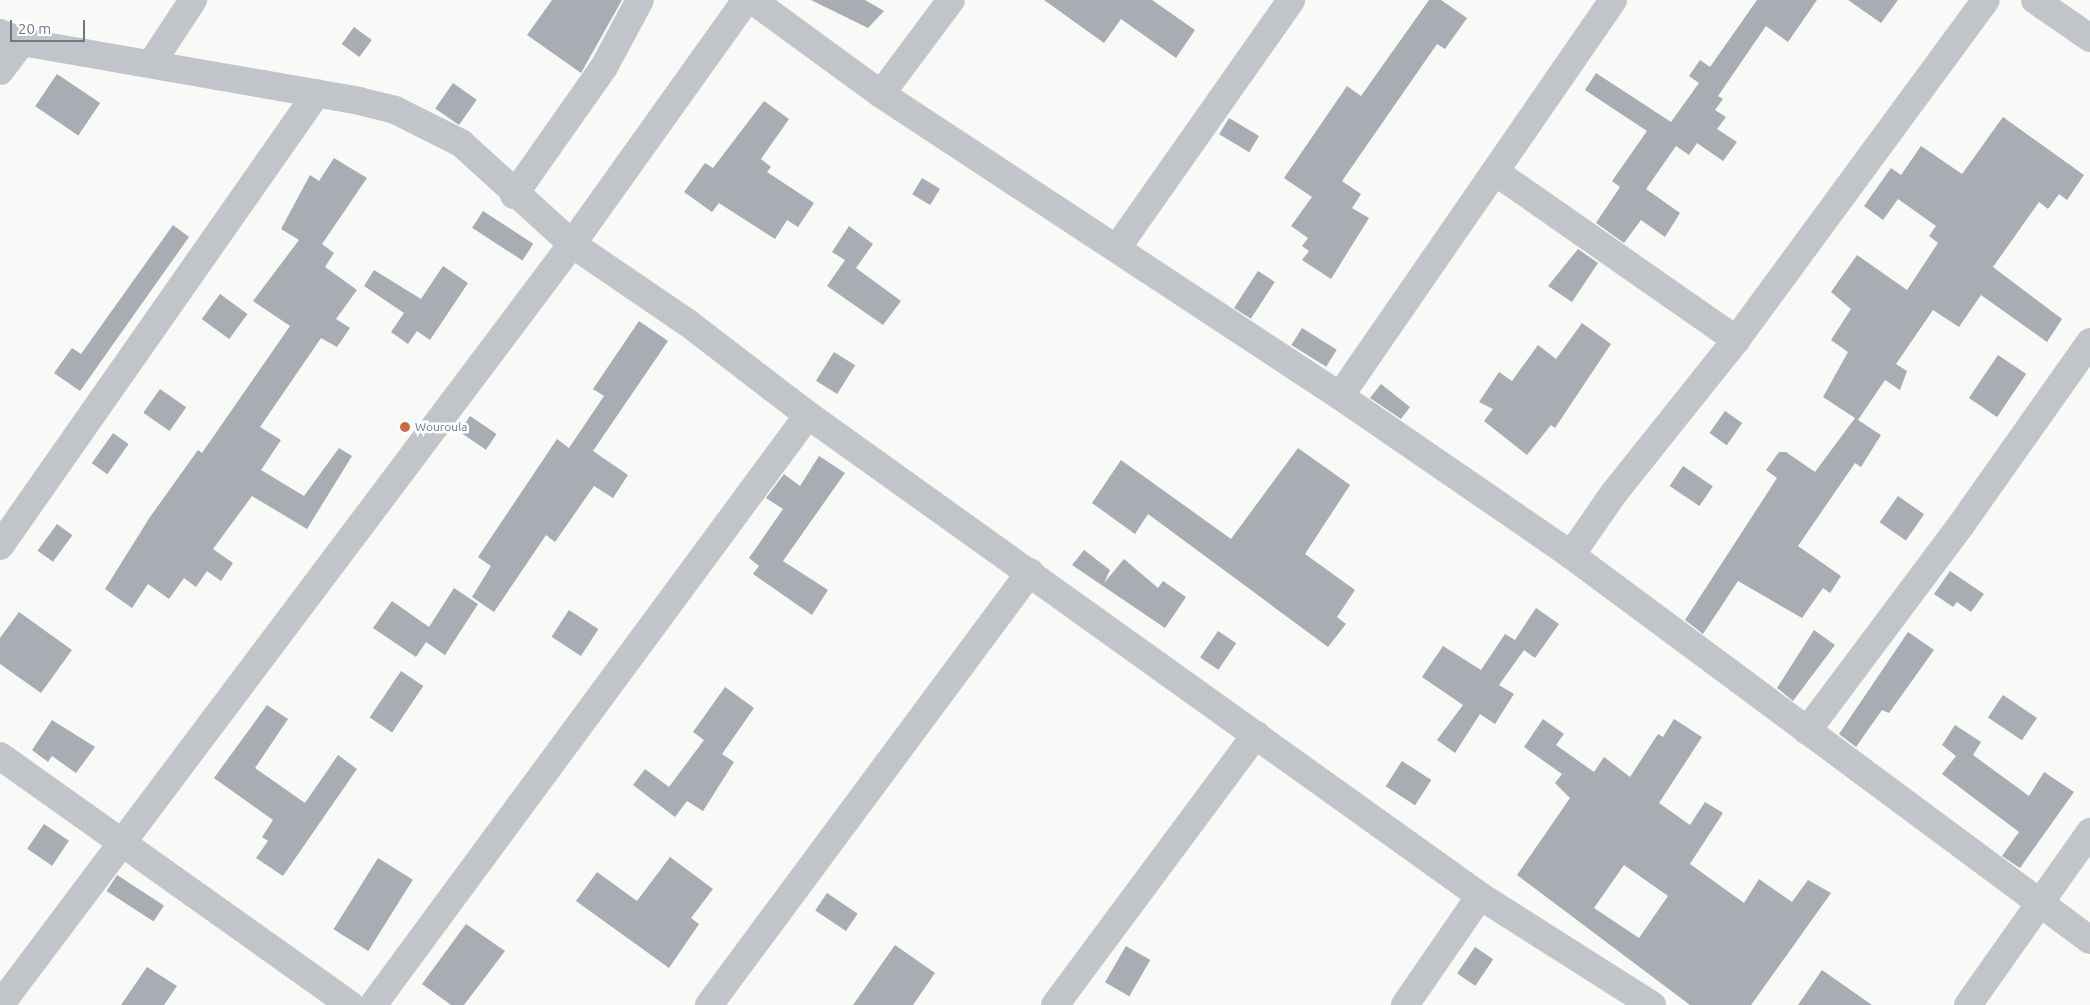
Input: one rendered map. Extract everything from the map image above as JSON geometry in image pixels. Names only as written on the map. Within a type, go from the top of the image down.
[{"type":"street","points":[[150,64],[193,0]]},
{"type":"street","points":[[514,195],[604,67],[640,0]]},
{"type":"street","points":[[0,1005],[123,846],[252,668],[572,244],[746,0]]},
{"type":"street","points":[[752,0],[882,94],[1340,396],[1571,555],[2090,940]]},
{"type":"street","points":[[882,94],[951,0]]},
{"type":"street","points":[[1117,248],[1290,0]]},
{"type":"street","points":[[1340,396],[1497,173],[1613,0]]},
{"type":"street","points":[[1571,555],[1614,493],[1736,340],[1986,0]]},
{"type":"street","points":[[2036,0],[2090,38]]},
{"type":"street","points":[[0,71],[11,37],[150,64],[317,92],[395,110],[461,143],[514,195],[572,244],[688,323],[808,415],[1030,572],[1480,896],[1652,1005]]},
{"type":"street","points":[[0,546],[317,92]]},
{"type":"street","points":[[1497,173],[1736,340]]},
{"type":"street","points":[[1808,731],[1961,525],[2090,342]]},
{"type":"street","points":[[373,1005],[808,415]]},
{"type":"street","points":[[709,1005],[1030,572]]},
{"type":"street","points":[[1055,1005],[1256,734]]},
{"type":"street","points":[[0,756],[123,846],[350,1005]]},
{"type":"street","points":[[1968,1005],[2038,902],[2090,832]]},
{"type":"street","points":[[1405,1005],[1480,896]]},
{"type":"building","points":[[552,0],[622,0],[581,73],[527,35]]},
{"type":"building","points":[[811,0],[865,0],[884,11],[868,28]]},
{"type":"building","points":[[1044,0],[1152,0],[1195,30],[1176,58],[1121,19],[1104,43]]},
{"type":"building","points":[[1429,0],[1441,0],[1467,18],[1445,49],[1437,44],[1342,181],[1361,194],[1352,208],[1369,218],[1331,279],[1302,260],[1309,251],[1302,246],[1308,238],[1291,226],[1312,197],[1284,178],[1347,86],[1361,96]]},
{"type":"building","points":[[1757,0],[1817,0],[1788,42],[1766,26],[1718,96],[1723,99],[1715,110],[1726,117],[1717,129],[1737,142],[1723,161],[1697,143],[1689,155],[1676,146],[1646,189],[1680,213],[1665,237],[1641,220],[1624,243],[1596,223],[1620,187],[1612,181],[1647,131],[1585,90],[1596,73],[1671,122],[1699,83],[1689,76],[1700,60],[1710,67]]},
{"type":"building","points":[[1848,0],[1898,0],[1881,23]]},
{"type":"building","points":[[354,27],[372,40],[359,57],[342,44]]},
{"type":"building","points":[[57,74],[100,103],[78,135],[35,106]]},
{"type":"building","points":[[453,83],[477,100],[459,125],[435,108]]},
{"type":"building","points":[[764,101],[789,119],[761,159],[771,167],[767,172],[814,203],[798,227],[787,220],[775,239],[719,203],[712,212],[684,192],[705,163],[713,168]]},
{"type":"building","points":[[2003,117],[2084,175],[2067,200],[2059,194],[2048,209],[2039,202],[1993,267],[2062,319],[2047,342],[1981,295],[1959,327],[1933,310],[1896,364],[1907,371],[1900,390],[1885,380],[1858,420],[1881,435],[1861,467],[1855,463],[1798,546],[1841,576],[1830,593],[1823,588],[1802,618],[1738,581],[1703,634],[1685,620],[1777,478],[1766,470],[1779,452],[1786,452],[1815,472],[1855,418],[1823,397],[1848,352],[1831,340],[1851,309],[1831,292],[1857,255],[1907,290],[1938,243],[1929,236],[1936,226],[1898,199],[1883,220],[1864,206],[1891,168],[1901,175],[1921,146],[1962,174]]},
{"type":"building","points":[[1229,118],[1259,136],[1249,152],[1219,134]]},
{"type":"building","points":[[334,158],[367,178],[322,244],[334,253],[325,267],[357,290],[336,319],[350,328],[337,347],[321,338],[260,427],[281,440],[261,470],[304,496],[339,448],[352,456],[307,529],[252,496],[213,549],[233,563],[221,581],[207,571],[196,587],[184,578],[169,599],[148,584],[132,608],[105,589],[150,517],[198,450],[202,453],[290,326],[253,301],[299,240],[281,229],[310,175],[319,181]]},
{"type":"building","points":[[922,178],[940,189],[930,205],[912,194]]},
{"type":"building","points":[[483,211],[533,244],[522,260],[472,228]]},
{"type":"building","points":[[173,225],[189,237],[80,391],[54,373],[72,348],[81,354]]},
{"type":"building","points":[[849,226],[873,244],[856,268],[901,301],[883,325],[827,286],[845,260],[832,252]]},
{"type":"building","points":[[1578,249],[1598,263],[1572,302],[1548,286]]},
{"type":"building","points":[[443,266],[468,283],[430,340],[417,331],[408,344],[391,332],[404,313],[364,286],[374,270],[421,299]]},
{"type":"building","points":[[1258,271],[1275,282],[1251,319],[1234,308]]},
{"type":"building","points":[[220,294],[248,314],[229,339],[202,319]]},
{"type":"building","points":[[639,321],[668,341],[593,451],[628,475],[613,498],[594,486],[555,542],[546,535],[494,612],[472,597],[491,566],[478,557],[557,439],[569,448],[604,396],[593,389]]},
{"type":"building","points":[[1582,323],[1611,344],[1555,428],[1551,425],[1527,455],[1484,421],[1493,409],[1479,402],[1499,372],[1512,381],[1538,345],[1556,359]]},
{"type":"building","points":[[1302,328],[1337,350],[1326,367],[1291,345]]},
{"type":"building","points":[[834,352],[855,365],[837,394],[816,381]]},
{"type":"building","points":[[1998,355],[2026,374],[1997,417],[1969,398]]},
{"type":"building","points":[[1381,384],[1410,407],[1401,419],[1370,398]]},
{"type":"building","points":[[160,389],[186,407],[170,431],[143,413]]},
{"type":"building","points":[[1725,411],[1742,423],[1727,445],[1710,433]]},
{"type":"building","points":[[470,416],[497,434],[486,450],[459,432]]},
{"type":"building","points":[[113,433],[129,444],[107,474],[92,463]]},
{"type":"building","points":[[1298,448],[1350,485],[1305,554],[1355,590],[1337,617],[1346,624],[1328,647],[1148,514],[1135,534],[1092,503],[1121,460],[1231,539]]},
{"type":"building","points":[[819,456],[845,473],[783,561],[828,590],[812,615],[753,574],[759,566],[749,558],[783,509],[766,498],[784,474],[800,486]]},
{"type":"building","points":[[1683,466],[1713,486],[1699,506],[1670,486]]},
{"type":"building","points":[[1898,496],[1924,514],[1906,541],[1880,522]]},
{"type":"building","points":[[57,524],[72,535],[53,562],[38,551]]},
{"type":"building","points":[[1084,550],[1110,570],[1104,583],[1124,559],[1158,588],[1163,581],[1186,597],[1165,628],[1072,565]]},
{"type":"building","points":[[1950,571],[1984,594],[1971,612],[1957,602],[1953,607],[1934,594]]},
{"type":"building","points":[[454,588],[478,604],[445,655],[426,642],[416,657],[373,628],[392,601],[429,627]]},
{"type":"building","points":[[1536,608],[1559,624],[1535,658],[1524,650],[1499,685],[1514,694],[1495,724],[1480,714],[1455,753],[1437,740],[1463,705],[1422,677],[1443,646],[1481,670],[1505,634],[1515,640]]},
{"type":"building","points":[[569,610],[598,629],[581,656],[552,637]]},
{"type":"building","points":[[19,612],[72,650],[41,693],[0,664],[0,638]]},
{"type":"building","points":[[1814,630],[1835,645],[1793,701],[1777,688]]},
{"type":"building","points":[[1218,631],[1236,643],[1218,670],[1200,658]]},
{"type":"building","points":[[1908,632],[1934,650],[1889,713],[1882,710],[1856,747],[1839,734]]},
{"type":"building","points":[[401,671],[423,686],[392,733],[370,717]]},
{"type":"building","points":[[725,687],[754,708],[722,754],[734,762],[703,811],[687,801],[675,817],[633,785],[645,769],[669,787],[704,740],[693,732]]},
{"type":"building","points":[[2003,695],[2037,718],[2022,740],[1988,717]]},
{"type":"building","points":[[267,705],[288,719],[255,768],[305,803],[338,755],[357,769],[283,876],[256,858],[268,841],[262,837],[273,820],[214,778]]},
{"type":"building","points":[[1543,719],[1564,734],[1556,745],[1594,772],[1604,757],[1630,777],[1658,734],[1663,737],[1674,719],[1702,737],[1659,803],[1690,825],[1705,802],[1723,813],[1690,864],[1744,903],[1759,879],[1792,902],[1808,880],[1831,893],[1751,1005],[1690,1005],[1517,875],[1570,798],[1555,783],[1562,774],[1524,747]],"holes":[[[1624,865],[1668,896],[1639,938],[1594,908]]]},
{"type":"building","points":[[52,720],[95,747],[76,773],[52,756],[48,762],[32,750]]},
{"type":"building","points":[[1955,725],[1981,742],[1973,755],[2029,796],[2044,772],[2074,792],[2020,868],[2002,856],[2019,832],[1942,774],[1956,756],[1942,745]]},
{"type":"building","points":[[1402,761],[1431,780],[1415,805],[1386,786]]},
{"type":"building","points":[[44,824],[69,841],[52,866],[27,849]]},
{"type":"building","points":[[670,857],[713,889],[691,918],[699,924],[669,968],[576,901],[597,872],[637,901]]},
{"type":"building","points":[[378,858],[413,880],[368,951],[333,929]]},
{"type":"building","points":[[117,875],[164,905],[154,921],[107,891]]},
{"type":"building","points":[[827,893],[858,914],[846,931],[815,910]]},
{"type":"building","points":[[466,924],[505,951],[464,1005],[451,1005],[422,984]]},
{"type":"building","points":[[895,945],[935,973],[913,1005],[853,1005]]},
{"type":"building","points":[[1126,946],[1150,960],[1129,996],[1105,982]]},
{"type":"building","points":[[1475,947],[1493,959],[1475,986],[1457,974]]},
{"type":"building","points":[[147,967],[177,986],[164,1005],[121,1005]]},
{"type":"building","points":[[1822,970],[1872,1005],[1798,1005]]},
{"type":"place","name":"Wouroula","points":[[405,427]]}]
